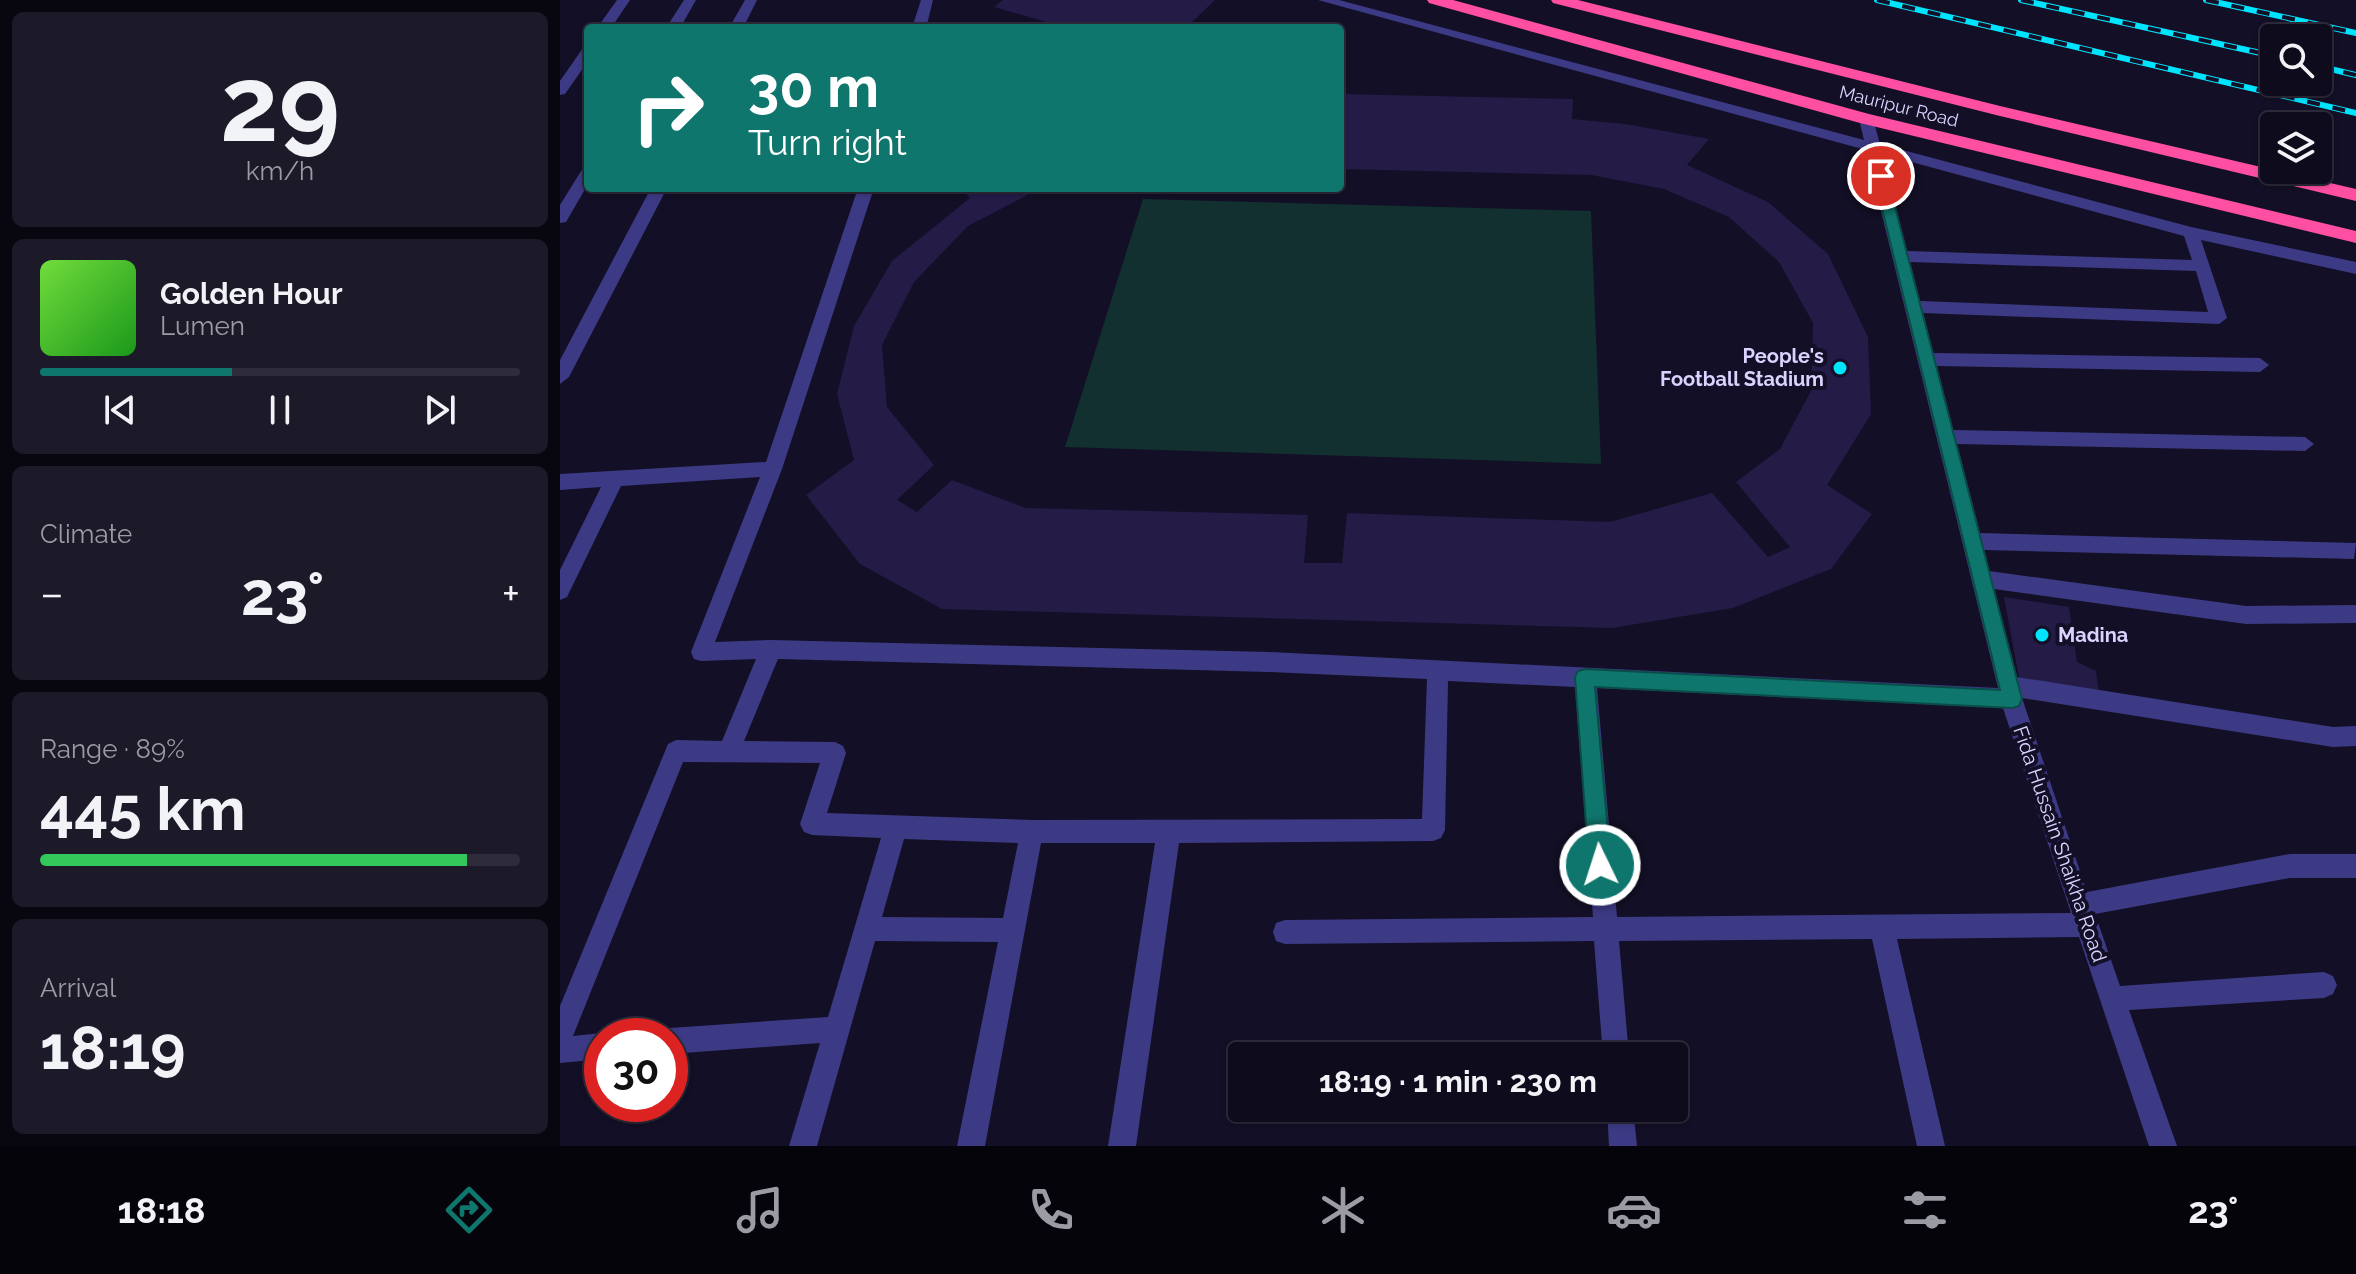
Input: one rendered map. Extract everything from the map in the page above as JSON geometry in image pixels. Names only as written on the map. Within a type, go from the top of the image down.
[{"type":"highway","name":"Mauripur Road","points":[[1435,0],[1866,119],[2356,237]]},
{"type":"highway","name":"Mauripur Road","points":[[1559,0],[2031,119],[2356,195]]},
{"type":"street","points":[[607,24],[624,0]]},
{"type":"street","points":[[675,24],[690,0]]},
{"type":"street","points":[[738,24],[751,0]]},
{"type":"street","points":[[920,24],[927,0]]},
{"type":"street","points":[[1324,0],[2191,232],[2356,268]]},
{"type":"street","points":[[560,91],[564,78],[584,56]]},
{"type":"street","points":[[564,78],[584,76]]},
{"type":"street","name":"Fida Hussain Shaikha Road","points":[[1866,119],[2011,692],[2163,1146]]},
{"type":"street","points":[[560,218],[584,178]]},
{"type":"street","points":[[560,377],[657,192]]},
{"type":"street","points":[[865,192],[773,469],[701,652],[771,649],[1269,662],[2011,692],[2333,737],[2356,736]]},
{"type":"street","points":[[1914,307],[2219,318],[2191,232]]},
{"type":"street","points":[[1901,256],[2202,266]]},
{"type":"street","points":[[1927,359],[2260,365]]},
{"type":"street","points":[[1946,437],[2305,444]]},
{"type":"street","points":[[560,482],[773,469]]},
{"type":"street","points":[[560,591],[615,478]]},
{"type":"street","points":[[1973,541],[2354,551]]},
{"type":"street","points":[[1982,579],[2246,615],[2356,614]]},
{"type":"street","points":[[729,751],[771,649]]},
{"type":"street","points":[[560,1037],[676,751],[835,753],[812,824],[1032,832],[1433,830],[1438,670]]},
{"type":"street","points":[[1585,677],[1615,1042]]},
{"type":"street","points":[[803,1146],[896,827]]},
{"type":"street","points":[[1122,1146],[1169,830]]},
{"type":"street","points":[[971,1146],[1032,832]]},
{"type":"street","points":[[1285,932],[1882,927],[2084,915],[2290,866],[2356,866]]},
{"type":"street","points":[[1882,927],[1931,1146]]},
{"type":"street","points":[[866,929],[1014,930]]},
{"type":"street","points":[[2112,999],[2324,985]]},
{"type":"street","points":[[688,1040],[836,1029]]},
{"type":"street","points":[[560,1050],[584,1048]]},
{"type":"street","points":[[1621,1122],[1623,1146]]},
{"type":"green space","points":[[1143,199],[1591,211],[1601,464],[1065,447]]},
{"type":"building","points":[[1003,0],[1215,0],[1190,24],[1053,24],[994,7]]},
{"type":"building","name":"People's Football Stadium","points":[[1344,94],[1573,99],[1572,119],[1625,124],[1709,139],[1687,165],[1768,202],[1828,254],[1868,337],[1871,414],[1827,485],[1872,514],[1831,569],[1733,608],[1612,628],[942,609],[860,564],[806,495],[854,460],[837,394],[854,326],[892,261],[970,198],[964,192],[1033,192],[968,226],[914,282],[882,345],[887,407],[934,465],[897,500],[917,512],[952,480],[1026,508],[1308,515],[1304,563],[1342,563],[1347,513],[1610,522],[1712,493],[1768,557],[1790,547],[1736,482],[1780,449],[1811,391],[1813,323],[1779,262],[1729,217],[1664,189],[1591,175],[1344,169]]},
{"type":"building","name":"Madina","points":[[2004,597],[2069,607],[2077,662],[2096,671],[2099,694],[2019,677]]},
{"type":"railway","points":[[1877,0],[2356,113]]},
{"type":"railway","points":[[2021,0],[2260,53]]},
{"type":"railway","points":[[2206,0],[2356,33]]},
{"type":"railway","points":[[2332,69],[2356,75]]},
{"type":"place","name":"People's Football Stadium","points":[[1840,368]]},
{"type":"place","name":"Madina","points":[[2042,635]]},
{"type":"route","points":[[1600,865],[1585,677],[2012,699],[1881,176]]}]
